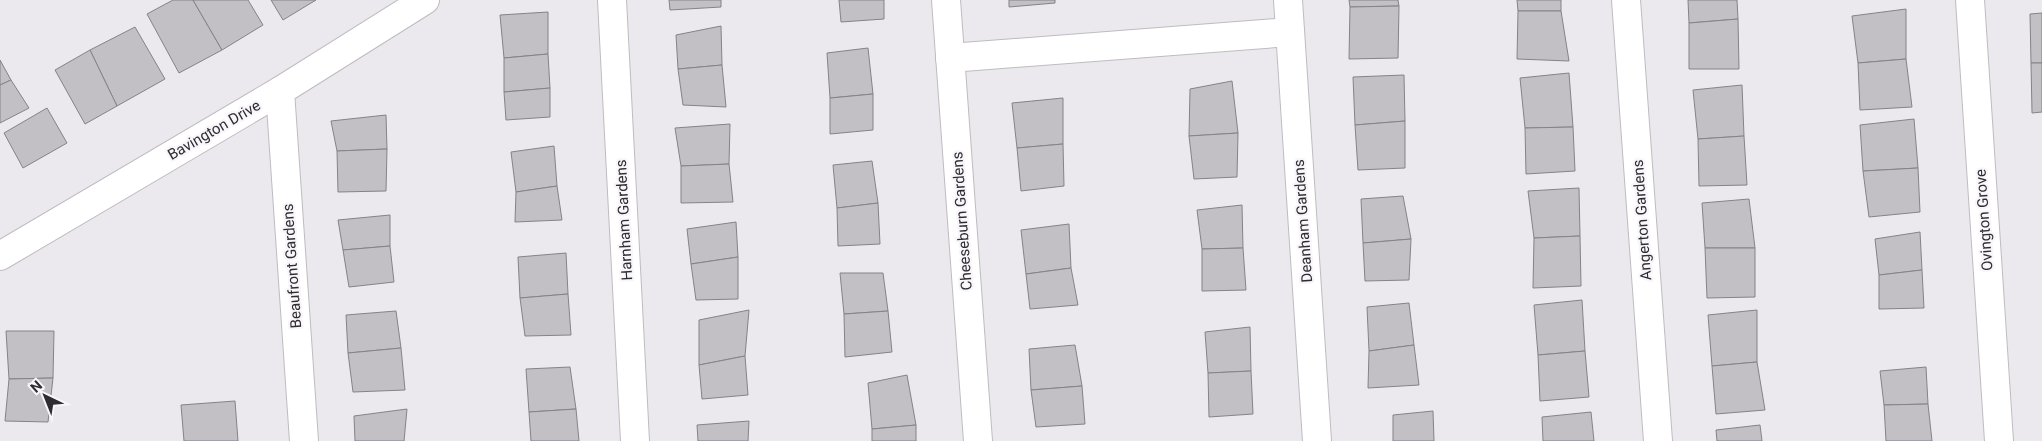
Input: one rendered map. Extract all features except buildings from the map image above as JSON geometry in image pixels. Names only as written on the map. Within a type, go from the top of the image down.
[{"type":"street","name":"Bavington Drive","points":[[0,256],[280,91],[425,0]]},
{"type":"street","name":"Harnham Gardens","points":[[612,0],[635,441]]},
{"type":"street","name":"Cheeseburn Gardens","points":[[946,0],[978,441]]},
{"type":"street","name":"Deanham Gardens","points":[[1288,0],[1317,441]]},
{"type":"street","name":"Angerton Gardens","points":[[1626,0],[1658,441]]},
{"type":"street","name":"Ovington Grove","points":[[1970,0],[1999,441]]},
{"type":"street","points":[[950,58],[1290,32]]},
{"type":"street","name":"Beaufront Gardens","points":[[280,91],[304,441]]}]
